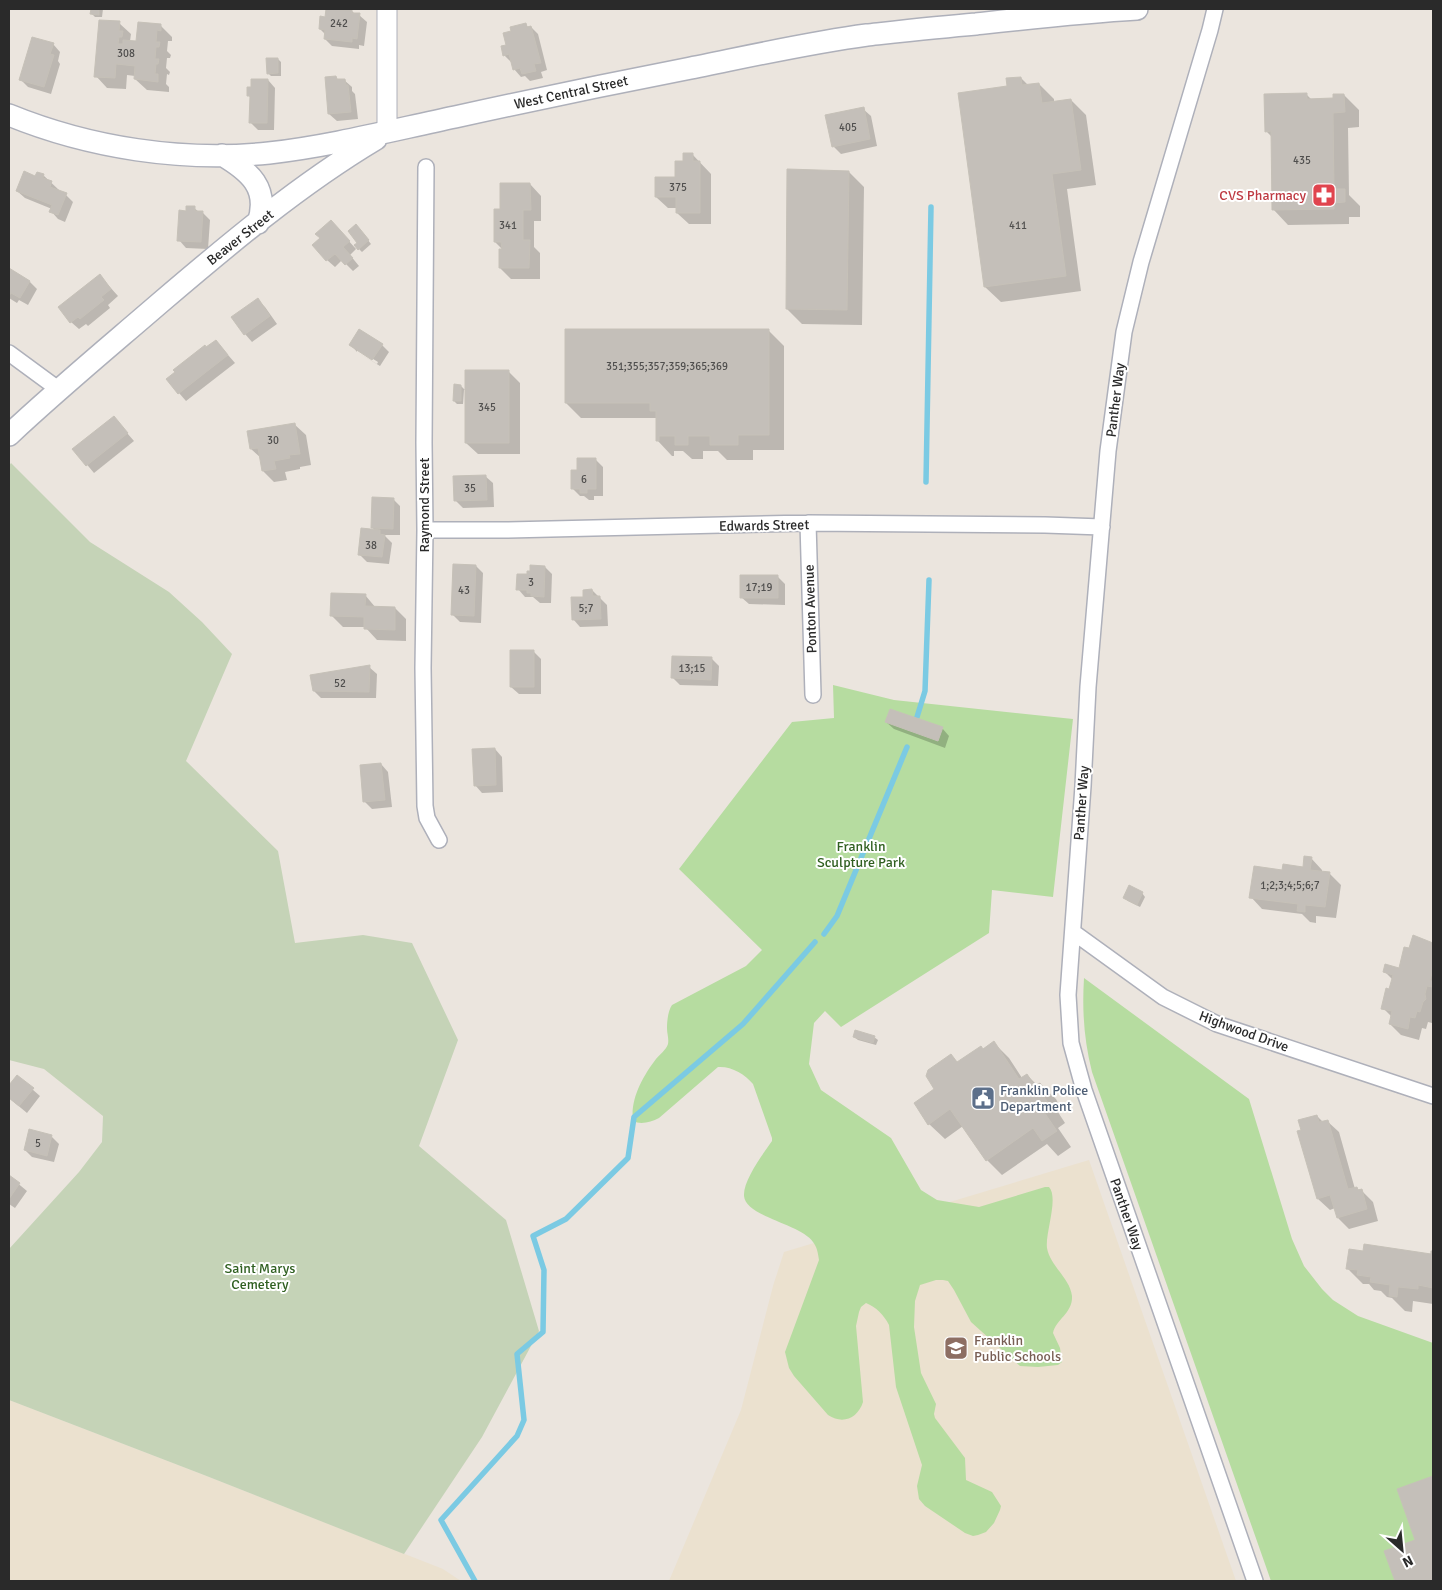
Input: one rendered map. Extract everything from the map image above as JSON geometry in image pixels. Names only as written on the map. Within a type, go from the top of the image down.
[{"type":"main road","name":"West Central Street","points":[[9,116],[76,138],[119,147],[176,153],[222,155],[282,151],[387,132],[579,90],[741,58],[866,36],[1086,12],[1137,9]]},
{"type":"main road","name":"Beaver Street","points":[[9,435],[58,389],[199,269],[325,172],[387,132]]},
{"type":"main road","points":[[222,155],[243,169],[256,183],[262,202],[258,222]]},
{"type":"street","points":[[387,9],[387,132]]},
{"type":"street","name":"Panther Way","points":[[1216,9],[1140,262],[1124,332],[1112,416],[1088,687],[1068,1013],[1071,1043],[1089,1108],[1255,1581]]},
{"type":"street","name":"Raymond Street","points":[[426,167],[425,530],[422,668],[425,806],[427,818],[439,840]]},
{"type":"street","points":[[9,353],[58,389]]},
{"type":"street","name":"Edwards Street","points":[[425,530],[508,530],[808,523],[1045,524],[1102,527]]},
{"type":"street","name":"Ponton Avenue","points":[[808,523],[813,695]]},
{"type":"street","name":"Highwood Drive","points":[[1073,932],[1163,997],[1217,1024],[1433,1096]]},
{"type":"shaded area","name":"Franklin Public Schools","points":[[1089,1160],[1236,1581],[669,1581],[741,1410],[773,1286],[784,1252]]},
{"type":"shaded area","points":[[9,1400],[443,1569],[461,1581],[9,1581]]},
{"type":"green space","name":"Saint Marys Cemetery","points":[[11,463],[90,542],[169,592],[202,622],[232,654],[186,761],[278,851],[295,943],[363,935],[412,943],[458,1040],[419,1146],[506,1220],[539,1331],[482,1437],[404,1554],[9,1400],[9,1249],[79,1172],[102,1142],[103,1116],[44,1069],[9,1060],[9,466]]},
{"type":"green space","name":"Franklin Sculpture Park","points":[[833,685],[894,700],[1073,719],[1053,897],[992,890],[989,933],[841,1027],[825,1011],[814,1023],[809,1064],[821,1090],[891,1138],[921,1190],[937,1200],[979,1207],[1045,1187],[1049,1187],[1052,1192],[1053,1199],[1047,1248],[1052,1261],[1068,1283],[1072,1296],[1070,1307],[1057,1324],[1053,1333],[1060,1348],[1062,1362],[1058,1365],[1038,1367],[1020,1366],[971,1322],[948,1281],[936,1280],[920,1285],[915,1301],[914,1327],[921,1373],[936,1404],[935,1418],[965,1458],[966,1480],[992,1492],[1001,1506],[994,1523],[986,1532],[973,1536],[965,1533],[925,1506],[919,1499],[917,1486],[922,1465],[896,1387],[889,1325],[879,1312],[866,1303],[859,1312],[856,1326],[863,1402],[861,1408],[854,1416],[844,1420],[828,1415],[789,1368],[785,1352],[819,1260],[813,1242],[807,1236],[754,1210],[747,1203],[744,1196],[750,1175],[772,1141],[753,1084],[737,1071],[718,1067],[659,1118],[646,1123],[633,1121],[634,1104],[638,1088],[651,1066],[668,1044],[667,1028],[672,1005],[746,966],[762,950],[679,869],[792,722],[834,718]]},
{"type":"green space","points":[[1084,978],[1249,1099],[1292,1239],[1304,1266],[1322,1289],[1333,1300],[1358,1316],[1433,1343],[1433,1581],[1271,1581],[1092,1072],[1084,1025]]},
{"type":"building","points":[[91,9],[99,9],[99,15],[90,14]]},
{"type":"building","points":[[326,9],[352,10],[352,13],[360,13],[357,39],[352,38],[352,42],[324,39],[325,30],[319,29],[320,16],[325,17]]},
{"type":"building","points":[[99,20],[120,21],[119,31],[123,31],[122,37],[119,37],[118,44],[123,44],[123,40],[136,41],[138,22],[161,24],[161,31],[157,30],[156,42],[160,42],[159,47],[156,47],[155,59],[159,59],[158,64],[156,64],[155,74],[158,74],[158,82],[134,79],[135,66],[116,64],[115,78],[94,77]]},
{"type":"building","points":[[526,23],[527,27],[531,26],[541,63],[534,64],[536,71],[522,74],[520,68],[513,70],[509,54],[503,56],[501,46],[506,45],[503,33],[511,31],[510,27]]},
{"type":"building","points":[[32,37],[54,43],[50,54],[54,55],[44,87],[19,80]]},
{"type":"building","points":[[266,58],[278,58],[278,73],[267,74]]},
{"type":"building","points":[[336,76],[337,79],[345,79],[346,85],[348,85],[351,112],[328,114],[325,77]]},
{"type":"building","points":[[1021,77],[1022,85],[1039,83],[1042,103],[1071,99],[1081,170],[1052,174],[1066,276],[984,287],[958,93],[1007,86],[1006,78]]},
{"type":"building","points":[[251,79],[268,79],[267,123],[249,123],[250,96],[247,96],[247,87],[251,87]]},
{"type":"building","name":"CVS Pharmacy","points":[[1307,93],[1307,99],[1333,98],[1333,94],[1344,94],[1345,112],[1333,113],[1334,189],[1345,189],[1345,202],[1334,203],[1334,209],[1272,210],[1271,131],[1265,132],[1264,94]]},
{"type":"building","points":[[864,107],[870,139],[832,147],[825,115]]},
{"type":"building","points":[[683,153],[693,153],[693,161],[700,161],[700,213],[676,213],[676,197],[655,197],[655,177],[675,177],[675,161],[683,161]]},
{"type":"building","points":[[787,169],[849,171],[847,310],[786,309]]},
{"type":"building","points":[[24,171],[35,176],[37,172],[44,174],[43,178],[52,181],[50,187],[67,193],[58,215],[49,212],[52,205],[16,191]]},
{"type":"building","points":[[500,183],[530,183],[531,210],[523,210],[523,240],[530,240],[529,268],[499,268],[499,249],[502,249],[501,242],[494,242],[494,209],[500,209]]},
{"type":"building","points":[[186,206],[195,206],[195,211],[203,211],[201,242],[177,241],[179,210],[186,211]]},
{"type":"building","points":[[331,220],[350,241],[343,247],[353,258],[345,265],[335,254],[326,261],[312,245],[320,238],[315,234]]},
{"type":"building","points":[[356,224],[369,240],[358,250],[354,245],[357,243],[348,231]]},
{"type":"building","points":[[9,268],[30,281],[20,298],[11,293],[9,296]]},
{"type":"building","points":[[100,274],[111,289],[101,297],[104,300],[80,319],[78,317],[70,323],[58,307]]},
{"type":"building","points":[[258,298],[270,316],[244,335],[231,317]]},
{"type":"building","points":[[359,329],[383,344],[372,360],[349,345]]},
{"type":"building","points":[[565,329],[769,329],[769,435],[738,435],[738,445],[710,445],[710,436],[688,436],[688,445],[675,445],[675,436],[659,436],[659,441],[656,441],[656,411],[650,411],[650,403],[565,403]]},
{"type":"building","points":[[216,340],[228,355],[178,394],[166,379],[175,372],[173,370],[205,345],[206,347]]},
{"type":"building","points":[[465,370],[509,370],[509,443],[465,443]]},
{"type":"building","points":[[454,384],[461,385],[461,401],[453,401]]},
{"type":"building","points":[[114,416],[128,433],[86,466],[72,449]]},
{"type":"building","points":[[295,423],[300,454],[289,455],[290,458],[274,461],[276,469],[262,471],[258,448],[250,449],[247,431]]},
{"type":"building","points":[[577,458],[596,458],[596,489],[587,489],[587,493],[580,493],[580,489],[571,489],[571,470],[577,470]]},
{"type":"building","points":[[486,475],[487,500],[454,501],[453,476]]},
{"type":"building","points":[[372,497],[394,498],[393,529],[371,528]]},
{"type":"building","points":[[361,528],[380,530],[380,534],[385,535],[382,557],[358,555]]},
{"type":"building","points":[[453,564],[476,565],[474,616],[451,615]]},
{"type":"building","points":[[530,565],[545,566],[544,597],[531,596],[531,593],[527,593],[527,590],[516,590],[517,574],[527,574],[527,571],[530,571]]},
{"type":"building","points":[[740,575],[778,575],[778,598],[740,598]]},
{"type":"building","points":[[592,589],[593,596],[600,596],[601,619],[572,620],[571,597],[583,597],[583,590]]},
{"type":"building","points":[[331,593],[366,594],[365,606],[395,607],[395,630],[364,629],[364,617],[330,616]]},
{"type":"building","points":[[510,650],[534,650],[534,687],[510,687]]},
{"type":"building","points":[[672,656],[712,657],[711,680],[671,678]]},
{"type":"building","points":[[370,665],[369,692],[313,691],[310,675]]},
{"type":"building","points":[[890,709],[943,727],[938,741],[885,722]]},
{"type":"building","points":[[495,748],[496,785],[474,786],[472,749]]},
{"type":"building","points":[[381,763],[385,800],[363,802],[360,765]]},
{"type":"building","points":[[1304,856],[1312,857],[1310,870],[1330,872],[1325,907],[1305,905],[1305,912],[1297,911],[1298,904],[1249,898],[1254,866],[1282,870],[1283,864],[1303,867]]},
{"type":"building","points":[[1129,885],[1143,892],[1137,905],[1123,898]]},
{"type":"building","points":[[1413,935],[1433,943],[1433,970],[1430,980],[1433,982],[1432,987],[1427,986],[1426,999],[1420,1012],[1417,1011],[1415,1018],[1410,1017],[1408,1029],[1389,1024],[1392,1011],[1381,1009],[1386,988],[1389,989],[1393,975],[1383,972],[1385,964],[1399,968],[1404,947],[1409,948]]},
{"type":"building","points":[[855,1030],[875,1036],[873,1043],[853,1037]]},
{"type":"building","name":"Franklin Police Department","points":[[994,1041],[1019,1079],[1027,1074],[1035,1086],[1040,1083],[1046,1091],[1042,1094],[1051,1107],[1044,1112],[1057,1131],[1042,1141],[1033,1128],[986,1161],[950,1109],[928,1125],[914,1103],[934,1089],[926,1076],[928,1070],[951,1054],[957,1062],[981,1046],[983,1049]]},
{"type":"building","points":[[17,1075],[34,1088],[19,1106],[9,1098],[9,1085]]},
{"type":"building","points":[[1317,1115],[1319,1122],[1328,1120],[1348,1189],[1357,1187],[1358,1190],[1362,1189],[1367,1209],[1337,1218],[1330,1195],[1317,1199],[1297,1131],[1301,1130],[1298,1120]]},
{"type":"building","points":[[29,1129],[52,1135],[47,1156],[24,1150]]},
{"type":"building","points":[[9,1175],[20,1183],[9,1199]]},
{"type":"building","points":[[1364,1244],[1431,1254],[1431,1251],[1433,1251],[1433,1288],[1418,1285],[1418,1289],[1398,1287],[1397,1297],[1389,1296],[1390,1285],[1370,1282],[1371,1277],[1357,1275],[1358,1270],[1346,1269],[1349,1249],[1363,1251]]},
{"type":"building","points":[[1433,1476],[1433,1581],[1395,1581],[1384,1551],[1415,1540],[1397,1489]]},
{"type":"waterway","points":[[926,482],[931,207]]},
{"type":"waterway","points":[[917,717],[925,691],[929,580]]},
{"type":"waterway","points":[[824,934],[837,916],[907,747]]},
{"type":"waterway","points":[[475,1581],[441,1520],[517,1436],[524,1420],[517,1354],[543,1332],[544,1270],[533,1236],[566,1219],[628,1158],[634,1117],[743,1024],[815,942]]},
{"type":"place","name":"CVS Pharmacy","points":[[1324,195]]},
{"type":"place","name":"Franklin Police Department","points":[[983,1098]]},
{"type":"place","name":"Franklin Public Schools","points":[[956,1348]]}]
